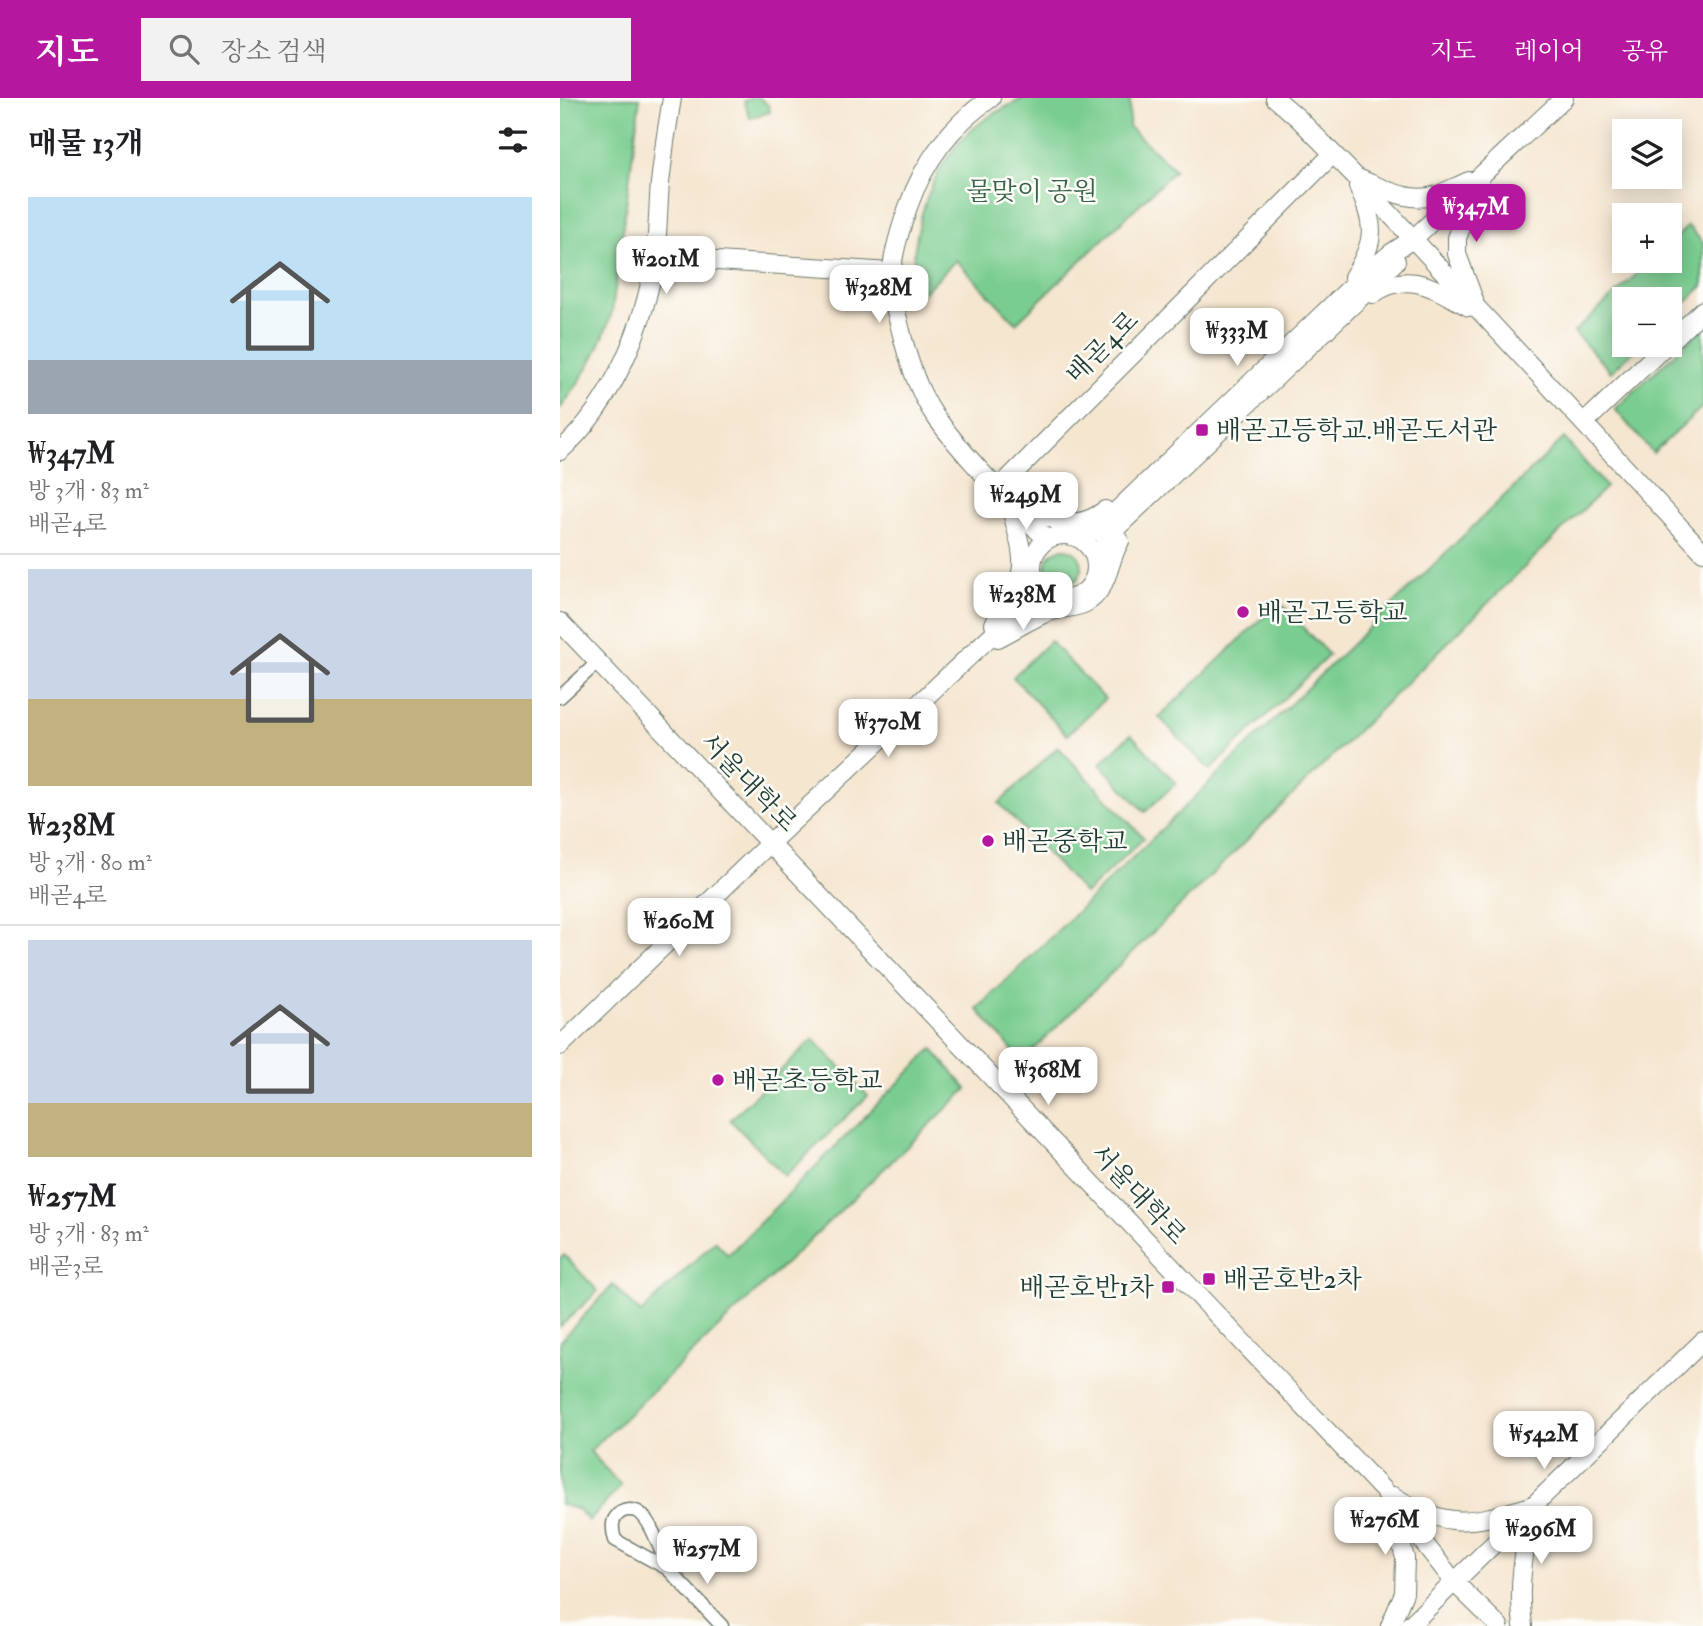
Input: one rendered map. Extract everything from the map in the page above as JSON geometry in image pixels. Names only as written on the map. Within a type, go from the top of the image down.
[{"type":"main road","points":[[560,451],[588,420],[611,384],[629,348],[645,303],[655,257],[660,183],[672,98]]},
{"type":"main road","points":[[991,98],[963,121],[932,156],[908,209],[891,272],[896,310],[917,383],[934,415],[1003,495],[1046,539]]},
{"type":"main road","points":[[1275,98],[1354,176],[1703,552]]},
{"type":"main road","points":[[1096,562],[1109,536],[1161,478],[1342,306],[1403,254],[1413,239],[1564,98]]},
{"type":"main road","name":"배곧4로","points":[[1003,495],[1333,154]]},
{"type":"main road","points":[[1354,176],[1405,197],[1416,198],[1437,195],[1482,176]]},
{"type":"main road","points":[[1342,306],[1365,259],[1371,235],[1368,209],[1354,176]]},
{"type":"main road","points":[[1479,312],[1457,254],[1457,238],[1482,176]]},
{"type":"main road","points":[[655,257],[891,272]]},
{"type":"main road","points":[[1342,306],[1389,283],[1406,282],[1430,286],[1479,312]]},
{"type":"main road","points":[[1682,330],[1703,310]]},
{"type":"main road","points":[[1584,423],[1653,357]]},
{"type":"main road","points":[[1003,495],[1053,519],[1078,524],[1089,521],[1161,478]]},
{"type":"main road","points":[[1077,537],[1086,542],[1093,551],[1096,572],[1092,583],[1076,597],[1054,598],[1041,589],[1033,576],[1034,556],[1046,539],[1056,535],[1077,537],[1091,533],[1161,478]]},
{"type":"main road","points":[[979,648],[1049,612],[1082,606],[1093,598],[1103,585],[1112,553],[1161,478]]},
{"type":"main road","points":[[979,648],[1018,588],[1023,574],[1022,550],[1003,495]]},
{"type":"main road","points":[[560,1045],[771,842],[1041,589]]},
{"type":"main road","name":"서울대학로","points":[[560,622],[1382,1489],[1455,1583],[1499,1626]]},
{"type":"main road","points":[[1409,1626],[1703,1341]]},
{"type":"main road","points":[[1382,1489],[1420,1513],[1452,1521],[1482,1520],[1536,1505]]},
{"type":"main road","points":[[1382,1489],[1395,1518],[1405,1558],[1404,1593],[1390,1626]]},
{"type":"main road","points":[[1523,1626],[1520,1601],[1522,1557],[1536,1505]]},
{"type":"street","points":[[560,697],[598,662]]},
{"type":"street","points":[[668,1569],[646,1518],[639,1511],[622,1511],[614,1518],[612,1529],[615,1540],[668,1569],[722,1626]]},
{"type":"green space","points":[[560,98],[640,98],[612,312],[591,363],[560,409]]},
{"type":"green space","points":[[760,98],[769,106],[770,112],[750,118],[744,101]]},
{"type":"green space","name":"물맞이 공원","points":[[1024,98],[1130,98],[1129,127],[1175,170],[1016,323],[956,260],[912,304],[914,250],[919,224],[937,175],[968,133],[990,116]]},
{"type":"green space","points":[[1688,226],[1703,243],[1703,286],[1682,306],[1682,287],[1623,287],[1638,273],[1682,273],[1682,232]]},
{"type":"green space","points":[[1612,297],[1612,357],[1627,357],[1611,372],[1574,332]]},
{"type":"green space","points":[[1703,327],[1703,406],[1653,453],[1615,409],[1671,357],[1682,357],[1682,347]]},
{"type":"green space","points":[[1564,438],[1606,487],[1022,1061],[977,1009]]},
{"type":"green space","points":[[1064,549],[1077,554],[1082,567],[1077,580],[1064,585],[1051,580],[1046,567],[1051,554]]},
{"type":"green space","points":[[1279,602],[1329,655],[1210,770],[1159,717]]},
{"type":"green space","points":[[1050,641],[1105,699],[1067,735],[1013,677]]},
{"type":"green space","points":[[1131,734],[1176,783],[1145,812],[1100,764]]},
{"type":"green space","points":[[1058,747],[1144,838],[1085,894],[999,803]]},
{"type":"green space","points":[[813,1039],[868,1096],[785,1176],[730,1120]]},
{"type":"green space","points":[[932,1049],[967,1089],[590,1451],[621,1486],[589,1521],[579,1510],[560,1504],[560,1341],[613,1285],[641,1313],[715,1241],[728,1255]]},
{"type":"green space","points":[[564,1255],[598,1291],[560,1327],[560,1258]]},
{"type":"place","name":"배곧고등학교.배곧도서관","points":[[1202,430]]},
{"type":"place","name":"배곧고등학교","points":[[1243,612]]},
{"type":"place","name":"배곧중학교","points":[[988,841]]},
{"type":"place","name":"배곧초등학교","points":[[718,1080]]},
{"type":"place","name":"배곧호반2차","points":[[1209,1279]]},
{"type":"place","name":"배곧호반1차","points":[[1168,1287]]}]
